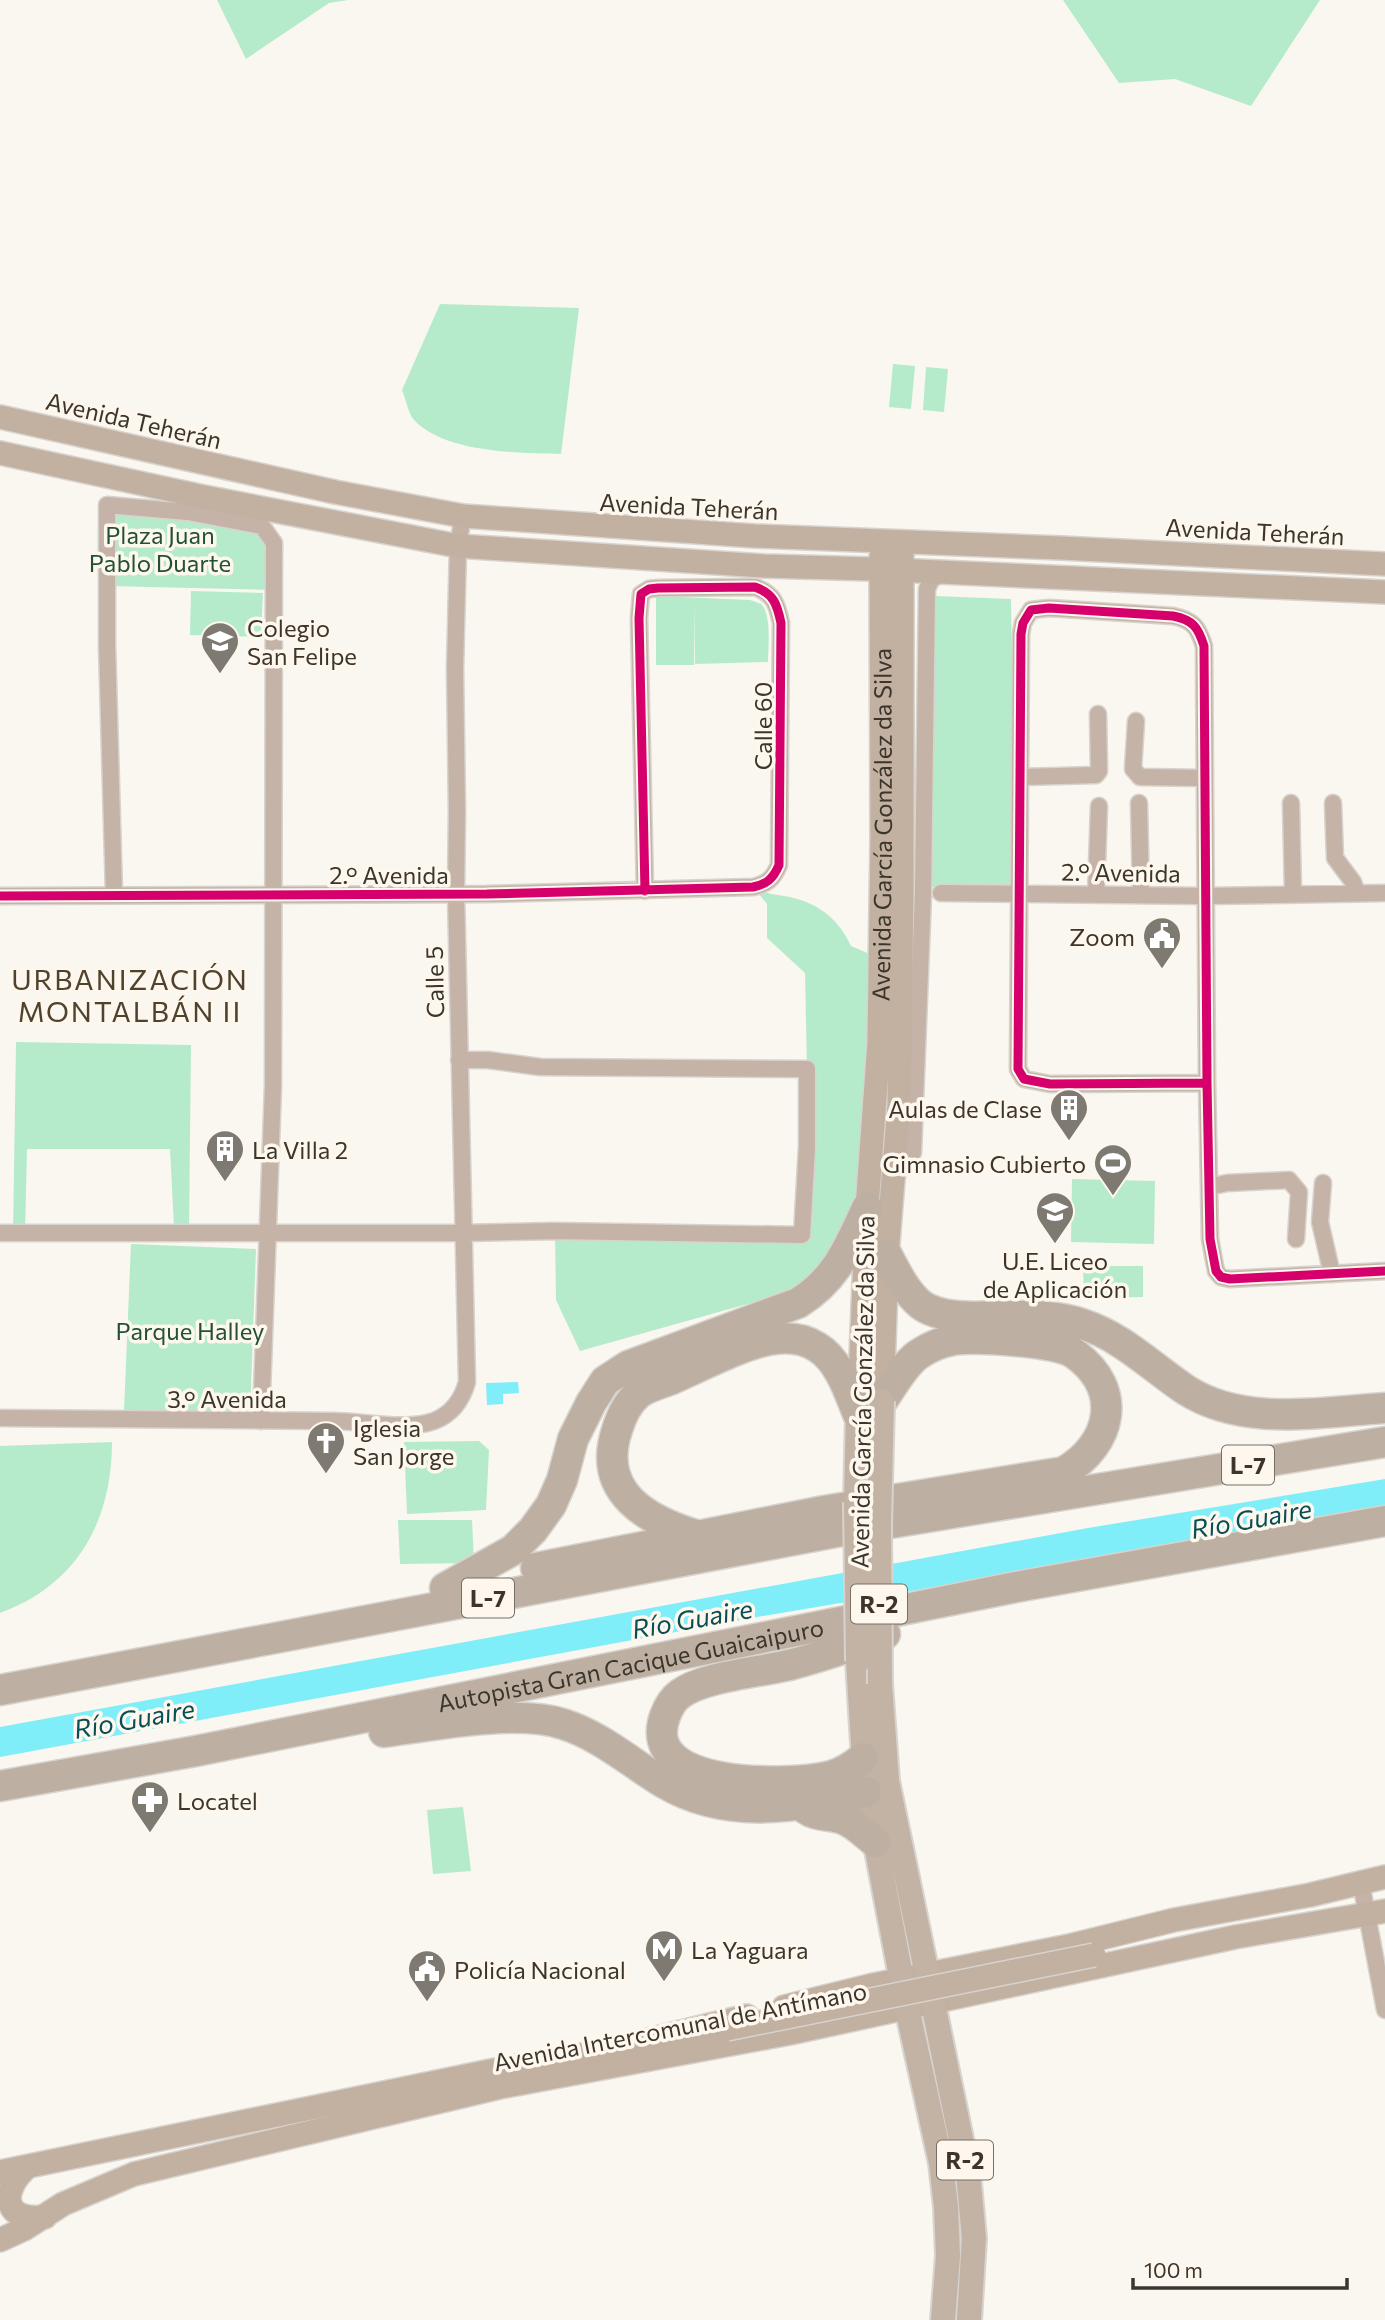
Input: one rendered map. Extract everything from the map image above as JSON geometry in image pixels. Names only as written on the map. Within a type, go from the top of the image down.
[{"type":"highway","points":[[445,1588],[513,1549],[534,1531],[551,1505],[562,1480],[573,1439],[605,1381],[628,1366],[798,1303],[816,1292],[830,1278],[846,1254],[867,1208]]},
{"type":"highway","points":[[887,1255],[900,1280],[913,1296],[936,1313],[1026,1316],[1080,1323],[1103,1332],[1189,1391],[1216,1404],[1278,1414],[1385,1408]]},
{"type":"highway","points":[[140,1663],[250,1632],[517,1572],[701,1536],[824,1511],[1064,1472],[1081,1462],[1098,1442],[1106,1421],[1106,1399],[1100,1382],[1089,1367],[1073,1353],[1049,1345],[951,1340],[916,1356],[870,1407],[845,1382],[832,1360],[820,1349],[794,1338],[761,1341],[638,1393],[622,1414],[614,1438],[612,1458],[617,1481],[631,1502],[650,1518],[701,1536],[804,1530],[836,1532]]},
{"type":"highway","name":"L-7","points":[[0,1690],[836,1532],[1385,1442]]},
{"type":"highway","name":"Autopista Gran Cacique Guaicaipuro","points":[[0,1787],[196,1751],[1011,1588],[1385,1521]]},
{"type":"highway","points":[[863,1758],[834,1776],[787,1782],[737,1780],[697,1771],[674,1759],[665,1746],[663,1727],[673,1700],[690,1688],[816,1657],[975,1604],[1011,1588]]},
{"type":"highway","points":[[196,1751],[245,1753],[456,1722],[528,1718],[564,1724],[603,1742],[666,1784],[692,1796],[720,1804],[760,1809],[803,1806],[876,1787]]},
{"type":"highway","points":[[803,1806],[814,1815],[841,1818],[856,1825],[875,1842]]},
{"type":"main road","name":"Avenida Teherán","points":[[0,417],[335,492],[463,516],[727,535],[1385,564]]},
{"type":"main road","points":[[0,453],[204,497],[458,546],[683,562],[1385,592]]},
{"type":"main road","name":"Avenida García González da Silva","points":[[892,541],[878,1043],[867,1208],[870,1407],[879,1523],[863,1758],[876,1787],[914,1977],[907,2008],[942,2174],[948,2256],[943,2320]]},
{"type":"main road","name":"Avenida García González da Silva","points":[[870,1407],[887,1255],[899,1105],[902,889],[891,570]]},
{"type":"main road","name":"Avenida García González da Silva","points":[[869,1685],[876,1787],[875,1842],[914,1977],[933,2003],[968,2173],[974,2238],[969,2320]]},
{"type":"main road","name":"Avenida Intercomunal de Antímano","points":[[0,2240],[24,2230],[63,2204],[134,2174],[500,2087],[914,1977],[1069,1947],[1174,1920],[1385,1877]]},
{"type":"main road","points":[[599,2060],[727,2029],[1094,1955],[1193,1929],[1228,1910]]},
{"type":"main road","name":"Avenida Intercomunal de Antímano","points":[[0,2172],[495,2070],[599,2060],[776,2035],[1235,1937],[1376,1913]]},
{"type":"main road","points":[[1094,1955],[1235,1937]]},
{"type":"main road","points":[[26,2168],[14,2177],[6,2188],[7,2206],[18,2216],[45,2217]]},
{"type":"street","points":[[114,894],[107,644],[107,505],[188,512],[262,526],[274,543],[273,1086],[261,1421]]},
{"type":"street","name":"Calle 5","points":[[451,1412],[464,1396],[467,1382],[456,893],[455,669],[458,546],[463,516]]},
{"type":"street","points":[[913,1153],[923,893],[927,589],[930,580],[943,572]]},
{"type":"street","name":"Calle 60","points":[[645,891],[639,618],[641,594],[658,588],[755,587],[766,591],[775,600],[781,623],[780,849],[779,865],[774,877]]},
{"type":"street","points":[[1206,1083],[1050,1084],[1024,1079],[1018,1069],[1021,634],[1026,616],[1031,610],[1040,608],[1174,616],[1191,621],[1199,629],[1204,646],[1206,1083],[1210,1239],[1216,1271],[1221,1277],[1230,1279],[1385,1271]]},
{"type":"street","points":[[1021,776],[1096,775],[1100,771],[1098,713]]},
{"type":"street","points":[[1136,721],[1133,769],[1140,777],[1205,778]]},
{"type":"street","points":[[1139,803],[1140,895]]},
{"type":"street","points":[[1291,803],[1293,894]]},
{"type":"street","points":[[1333,803],[1335,858],[1353,882],[1357,893]]},
{"type":"street","points":[[1096,895],[1098,806]]},
{"type":"street","name":"2.° Avenida","points":[[0,896],[645,891],[753,887],[766,884],[774,877]]},
{"type":"street","name":"2.° Avenida","points":[[941,893],[1206,896],[1385,893]]},
{"type":"street","points":[[0,1233],[555,1231],[802,1235],[807,1147],[807,1069],[540,1067],[488,1060],[458,1060]]},
{"type":"street","points":[[1209,1186],[1289,1180],[1299,1192],[1296,1239]]},
{"type":"street","points":[[1323,1183],[1320,1222],[1332,1274]]},
{"type":"street","name":"3.° Avenida","points":[[0,1418],[416,1424],[433,1421],[451,1412]]},
{"type":"street","points":[[1361,1883],[1376,1913],[1385,2010]]},
{"type":"green space","points":[[217,0],[348,0],[329,3],[246,59]]},
{"type":"green space","points":[[1063,0],[1320,0],[1251,106],[1175,79],[1119,83]]},
{"type":"green space","points":[[440,304],[579,308],[561,454],[504,452],[463,445],[427,431],[414,420],[402,390]]},
{"type":"green space","points":[[893,364],[915,366],[911,409],[889,407]]},
{"type":"green space","points":[[926,367],[948,369],[944,412],[923,410]]},
{"type":"green space","name":"Plaza Juan Pablo Duarte","points":[[107,505],[262,526],[274,543],[273,590],[108,586]]},
{"type":"green space","points":[[191,591],[263,593],[261,637],[190,635]]},
{"type":"green space","points":[[656,596],[750,600],[761,604],[768,623],[768,662],[695,664],[695,601],[694,665],[656,665]]},
{"type":"green space","points":[[936,596],[1011,599],[1015,888],[930,887]]},
{"type":"green space","points":[[753,887],[815,906],[832,919],[851,946],[872,955],[867,1208],[809,1278],[776,1296],[580,1351],[556,1300],[555,1231],[802,1234],[807,1069],[805,973],[767,938],[767,904]]},
{"type":"green space","points":[[16,1042],[191,1045],[189,1228],[174,1227],[170,1149],[27,1149],[25,1233],[13,1233]]},
{"type":"green space","name":"Gimnasio Cubierto","points":[[1072,1179],[1155,1181],[1154,1244],[1071,1242]]},
{"type":"green space","name":"Parque Halley","points":[[131,1244],[256,1249],[250,1416],[124,1411]]},
{"type":"green space","points":[[1083,1266],[1143,1266],[1143,1297],[1084,1298]]},
{"type":"green space","points":[[479,1441],[489,1450],[486,1510],[407,1514],[404,1442]]},
{"type":"green space","points":[[112,1442],[105,1498],[85,1547],[50,1586],[27,1601],[0,1613],[0,1446]]},
{"type":"green space","points":[[398,1520],[472,1520],[474,1563],[400,1564]]},
{"type":"green space","points":[[463,1807],[471,1871],[433,1874],[427,1810]]},
{"type":"water","points":[[518,1382],[519,1393],[503,1394],[503,1404],[487,1405],[486,1383]]},
{"type":"water","name":"Río Guaire","points":[[1385,1479],[1385,1511],[757,1617],[0,1757],[0,1727],[1088,1528]]},
{"type":"cycle path","points":[[0,896],[487,894],[753,887],[762,884],[772,877],[779,865],[781,623],[774,600],[755,587],[658,588],[641,594],[639,618],[645,891]]},
{"type":"cycle path","points":[[1207,1083],[1050,1084],[1024,1079],[1018,1069],[1021,634],[1023,623],[1031,610],[1049,608],[1173,616],[1194,625],[1204,646],[1207,1083],[1210,1239],[1216,1271],[1221,1277],[1230,1279],[1385,1271]]},
{"type":"place","name":"Colegio San Felipe","points":[[220,675]]},
{"type":"place","name":"Zoom","points":[[1162,970]]},
{"type":"place","name":"Aulas de Clase","points":[[1069,1142]]},
{"type":"place","name":"La Villa 2","points":[[225,1183]]},
{"type":"place","name":"Gimnasio Cubierto","points":[[1113,1197]]},
{"type":"place","name":"U.E. Liceo de Aplicación","points":[[1055,1245]]},
{"type":"place","name":"Iglesia San Jorge","points":[[326,1475]]},
{"type":"place","name":"Locatel","points":[[150,1834]]},
{"type":"place","name":"La Yaguara","points":[[664,1983]]},
{"type":"place","name":"Policía Nacional","points":[[427,2003]]},
{"type":"district","name":"URBANIZACIÓN MONTALBÁN II","points":[[130,995]]}]
